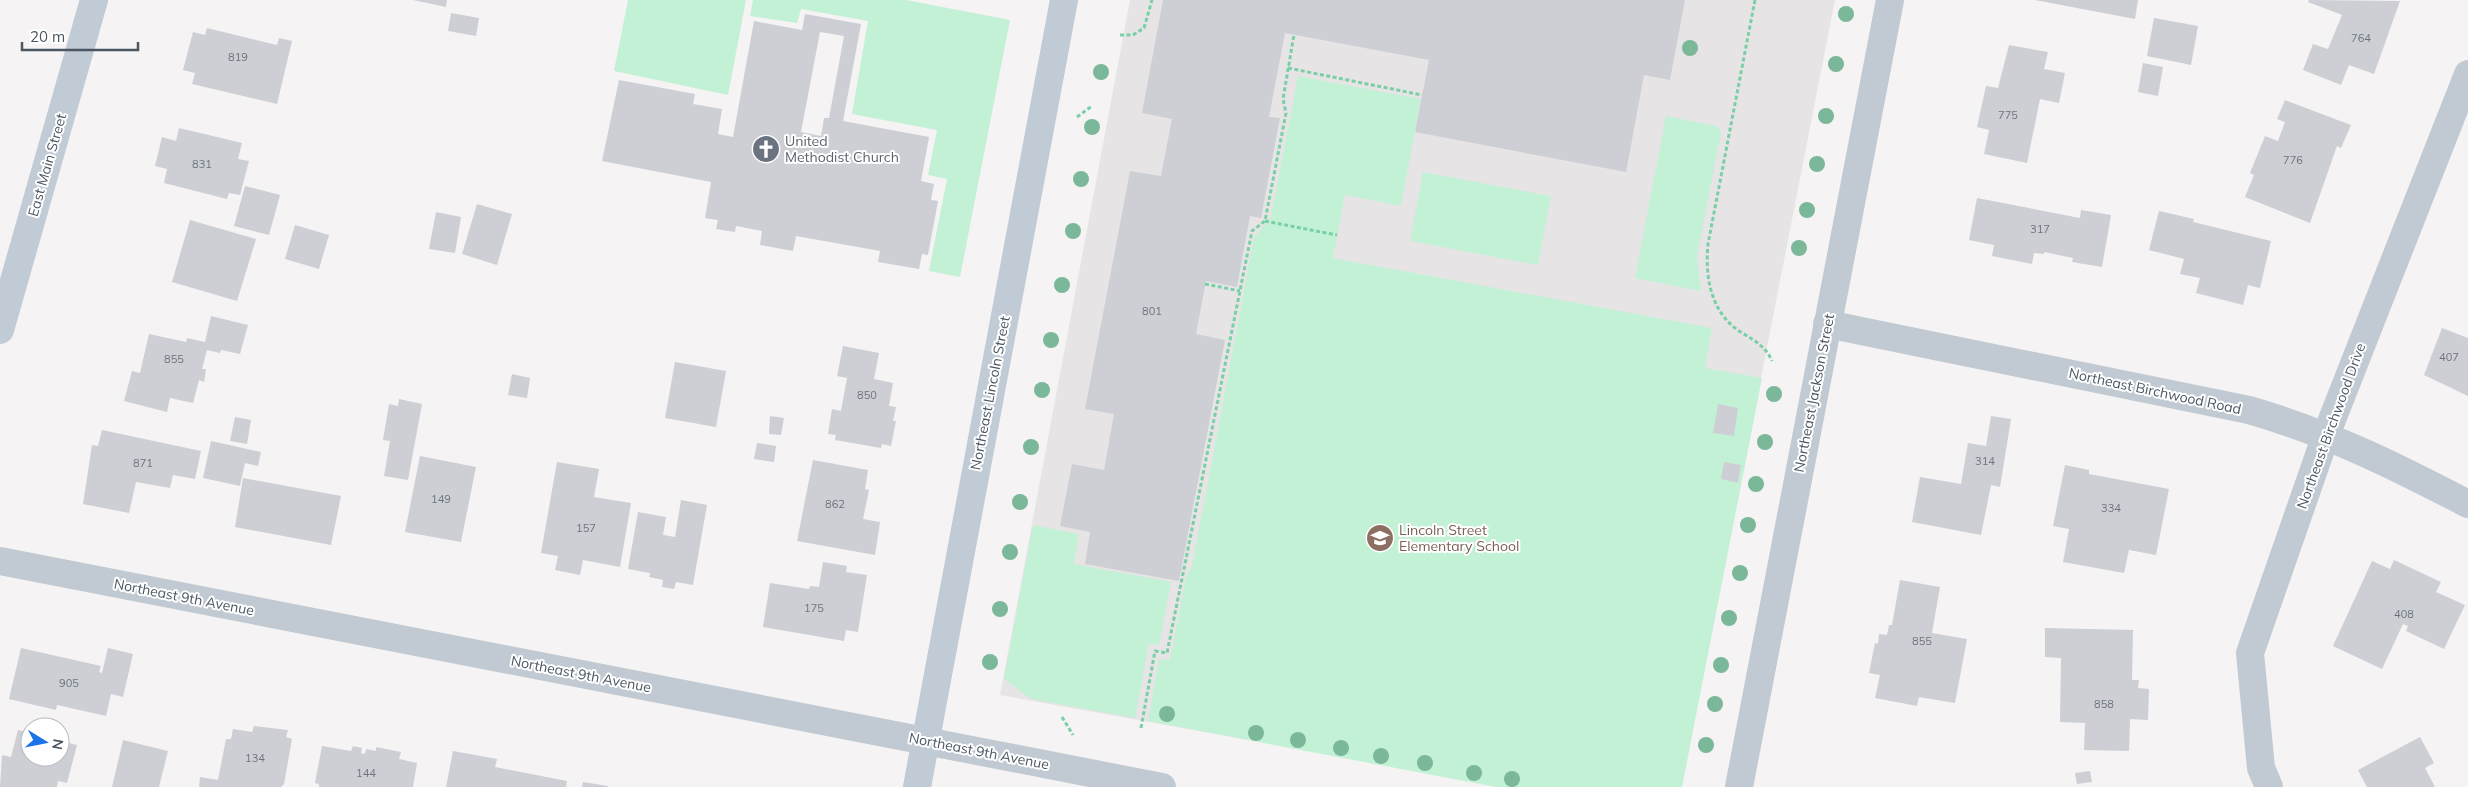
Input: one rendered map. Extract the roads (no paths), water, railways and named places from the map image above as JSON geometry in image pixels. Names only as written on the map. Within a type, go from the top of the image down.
[{"type":"street","name":"East Main Street","points":[[0,330],[94,0]]},
{"type":"street","name":"Northeast Lincoln Street","points":[[916,787],[1064,0]]},
{"type":"street","name":"Northeast Jackson Street","points":[[1739,787],[1890,0]]},
{"type":"street","name":"Northeast Birchwood Drive","points":[[2269,787],[2261,768],[2250,653],[2326,435],[2468,74]]},
{"type":"street","name":"Northeast Birchwood Road","points":[[1827,324],[2249,410],[2326,435],[2376,456],[2468,504]]},
{"type":"street","name":"Northeast 9th Avenue","points":[[0,561],[1162,787]]},
{"type":"place","name":"United Methodist Church","points":[[766,149]]},
{"type":"place","name":"Lincoln Street Elementary School","points":[[1380,538]]}]
